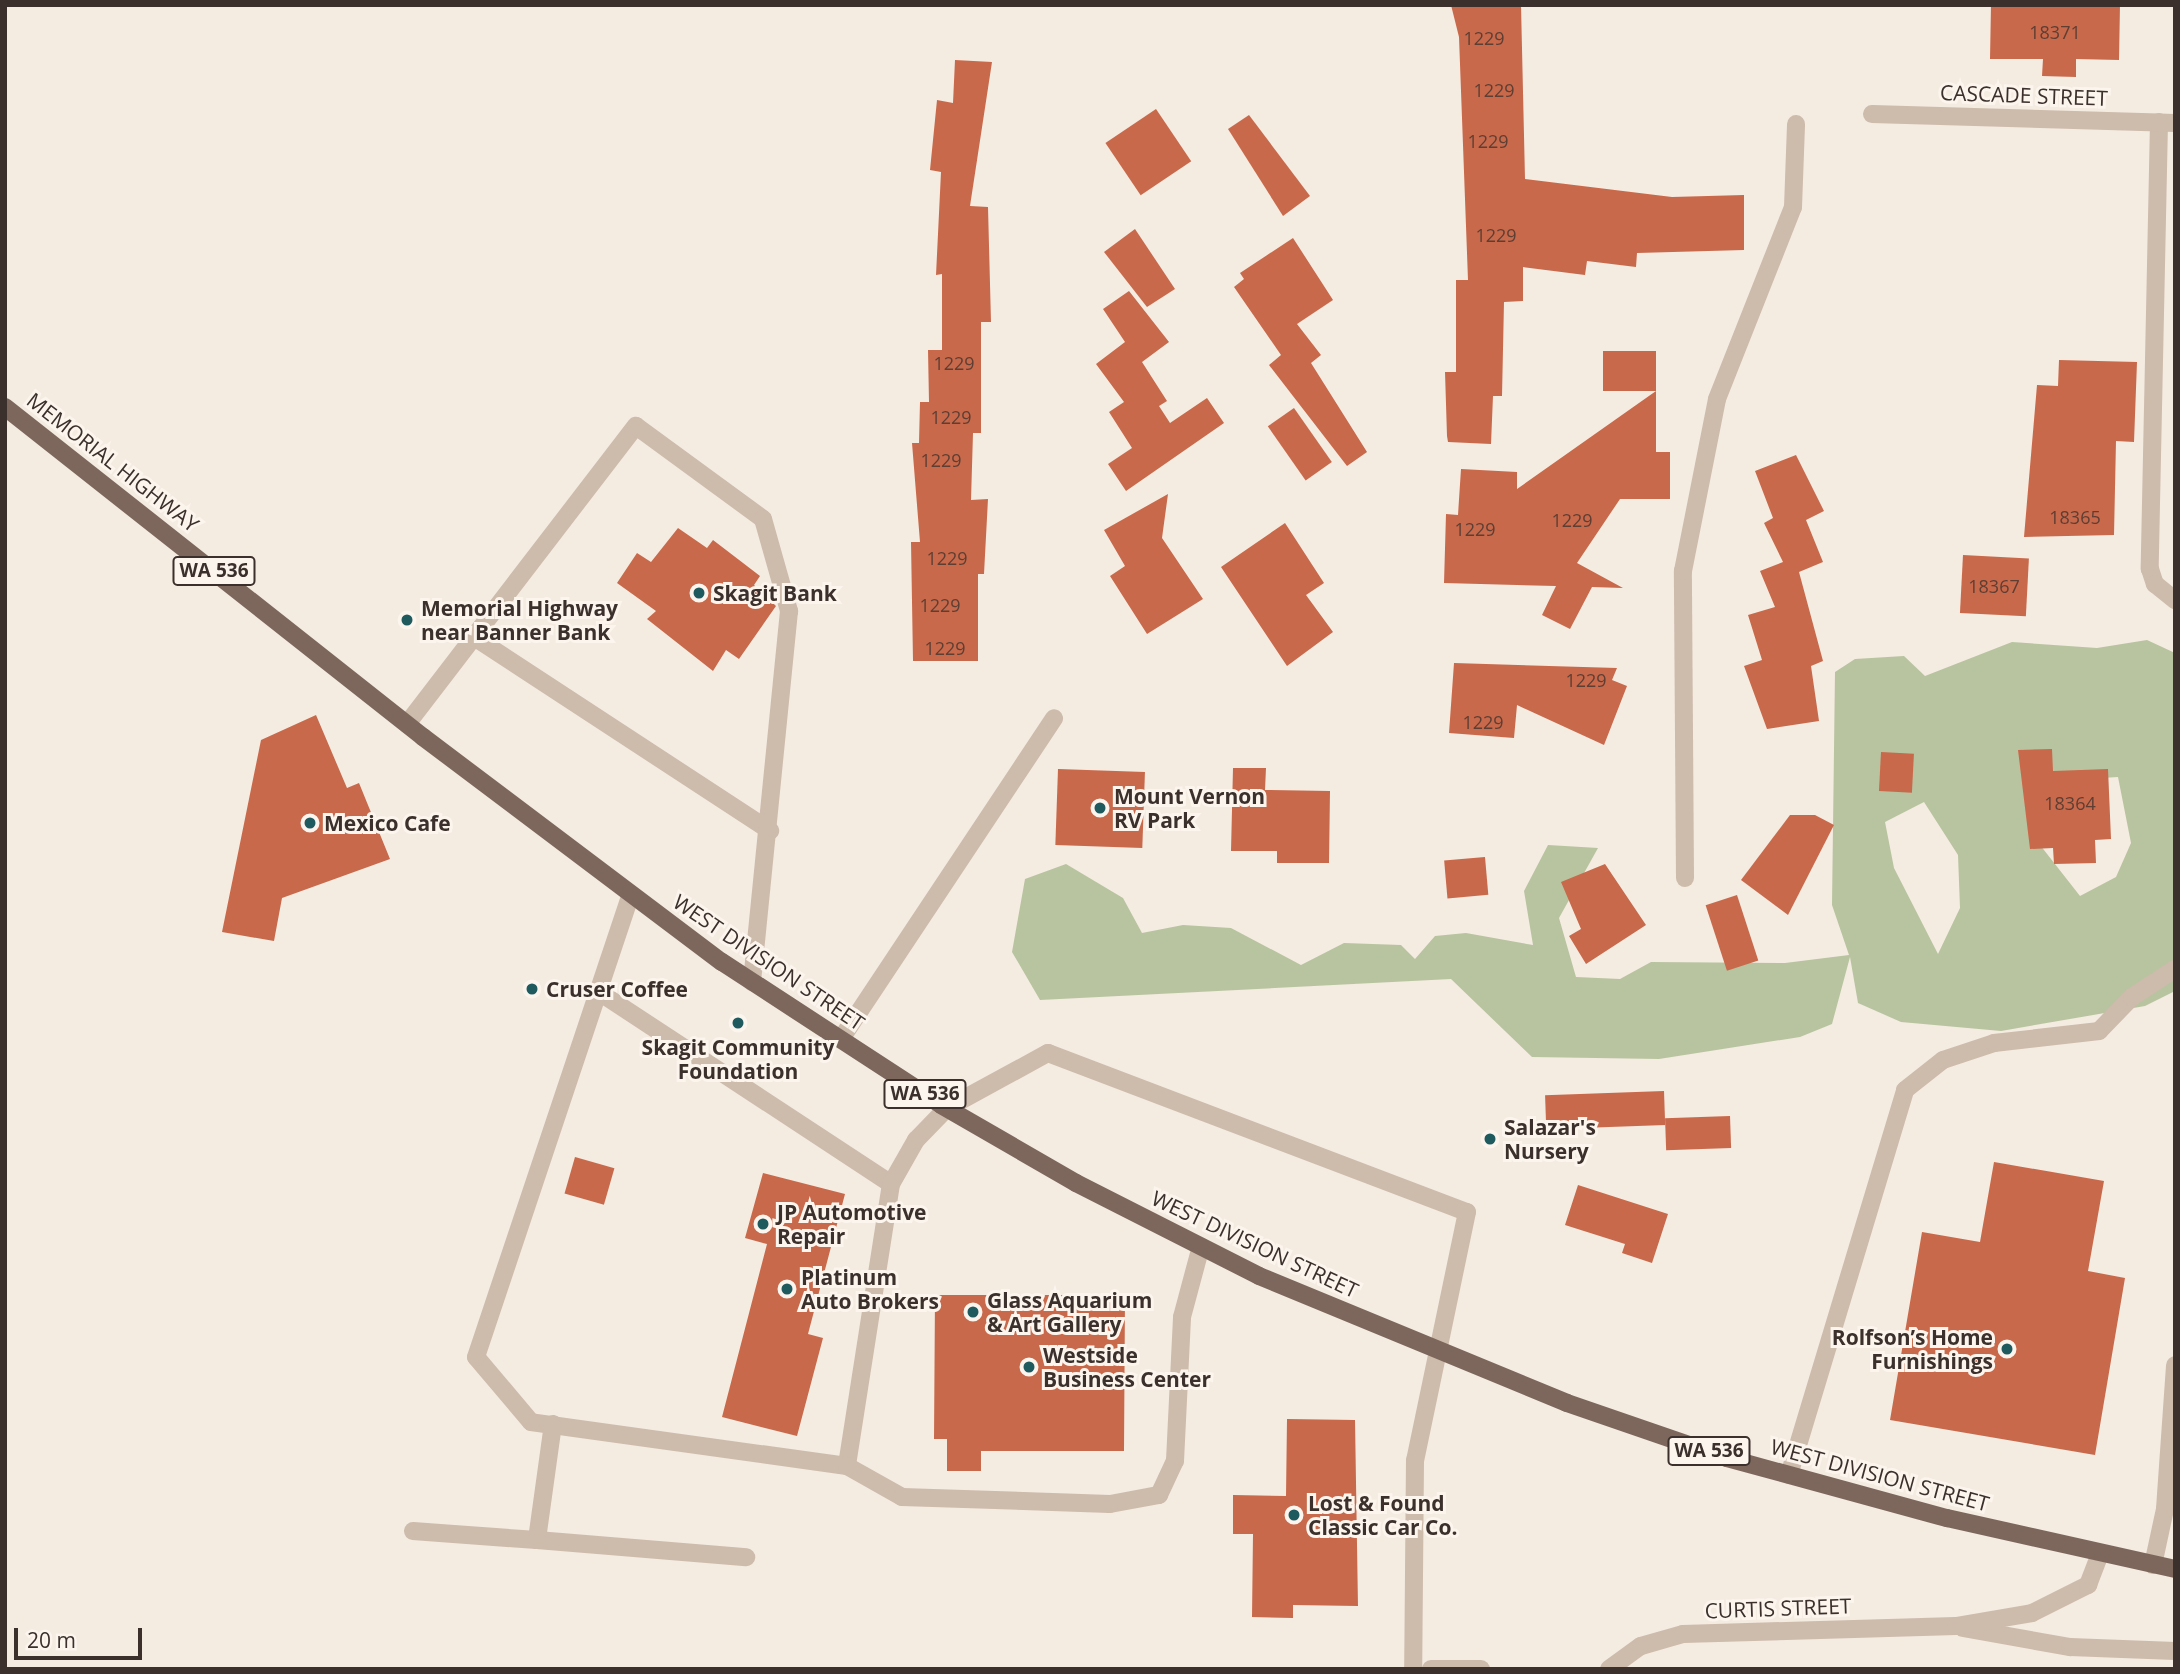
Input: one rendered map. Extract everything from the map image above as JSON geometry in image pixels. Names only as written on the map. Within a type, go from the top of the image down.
[{"type":"main road","name":"MEMORIAL HIGHWAY","points":[[5,407],[423,737]]},
{"type":"main road","name":"WEST DIVISION STREET","points":[[423,737],[752,982],[947,1108],[1201,1246],[1442,1354],[1567,1403],[1789,1475],[2100,1554],[2175,1569]]},
{"type":"street","name":"CASCADE STREET","points":[[1872,114],[2167,122]]},
{"type":"street","points":[[2167,122],[2150,569],[2155,584],[2175,600]]},
{"type":"street","points":[[1685,878],[1684,571],[1717,399],[1793,207],[1796,124]]},
{"type":"street","points":[[407,724],[636,426],[764,519],[789,611],[770,831],[752,982]]},
{"type":"street","points":[[474,637],[770,831]]},
{"type":"street","points":[[841,1039],[1054,718]]},
{"type":"street","points":[[631,894],[476,1357],[531,1422],[847,1465],[902,1497],[1110,1504],[1159,1494],[1175,1461],[1182,1317],[1201,1246]]},
{"type":"street","points":[[1789,1475],[1905,1090],[1943,1060],[1994,1043],[2099,1031],[2132,996],[2175,969]]},
{"type":"street","points":[[599,992],[891,1184]]},
{"type":"street","points":[[847,1465],[891,1184],[916,1140],[947,1108],[1048,1053],[1467,1212],[1442,1354],[1415,1460],[1413,1669]]},
{"type":"street","points":[[2153,1565],[2165,1509],[2175,1364]]},
{"type":"street","points":[[537,1540],[553,1424]]},
{"type":"street","points":[[413,1531],[746,1557]]},
{"type":"street","name":"CURTIS STREET","points":[[1609,1669],[1642,1646],[1683,1634],[1956,1626],[2032,1613],[2088,1585],[2100,1554]]},
{"type":"street","name":"CURTIS STREET","points":[[1956,1626],[2070,1647],[2175,1651]]},
{"type":"street","points":[[1431,1669],[1481,1669]]},
{"type":"green space","points":[[2147,640],[2175,653],[2175,991],[2145,1006],[2001,1031],[1901,1022],[1858,1003],[1850,957],[1832,1024],[1800,1037],[1659,1059],[1532,1057],[1451,979],[1040,1000],[1012,952],[1025,879],[1066,864],[1123,898],[1142,933],[1183,925],[1231,928],[1301,965],[1344,943],[1401,945],[1415,959],[1435,936],[1466,933],[1533,945],[1524,891],[1548,845],[1598,848],[1559,918],[1576,977],[1620,979],[1651,962],[1785,963],[1849,955],[1832,905],[1835,672],[1855,659],[1904,656],[1925,676],[2012,642],[2097,648]],"holes":[[[2118,777],[2131,843],[2116,877],[2080,896],[2029,831],[2038,782]],[[1924,802],[1958,855],[1960,908],[1938,954],[1894,868],[1885,822]]]},
{"type":"building","points":[[1451,5],[1521,5],[1525,179],[1672,197],[1744,195],[1744,250],[1637,253],[1636,267],[1587,261],[1585,275],[1523,267],[1523,301],[1504,302],[1502,396],[1493,396],[1491,444],[1448,442],[1447,436],[1445,372],[1456,372],[1456,280],[1468,280],[1459,37]]},
{"type":"building","points":[[1991,5],[2120,5],[2119,60],[2076,59],[2076,77],[2042,76],[2043,59],[1990,59]]},
{"type":"building","points":[[955,60],[992,62],[970,206],[988,207],[991,322],[981,322],[981,433],[973,433],[971,500],[988,499],[984,574],[978,574],[978,661],[913,661],[911,542],[920,542],[912,443],[919,443],[920,402],[929,402],[928,350],[942,350],[942,274],[936,275],[941,172],[930,170],[937,100],[953,103]]},
{"type":"building","points":[[1156,109],[1191,161],[1141,195],[1105,143]]},
{"type":"building","points":[[1249,115],[1310,196],[1283,216],[1228,129]]},
{"type":"building","points":[[1135,229],[1175,289],[1147,307],[1104,252]]},
{"type":"building","points":[[1293,238],[1333,300],[1297,324],[1321,355],[1311,363],[1367,452],[1347,466],[1269,365],[1281,355],[1234,287],[1244,279],[1240,273]]},
{"type":"building","points":[[1129,291],[1169,342],[1142,362],[1167,401],[1159,406],[1170,423],[1207,398],[1224,423],[1126,491],[1108,464],[1132,448],[1109,412],[1124,402],[1096,364],[1125,342],[1103,309]]},
{"type":"building","points":[[1603,351],[1656,351],[1656,391],[1603,391]]},
{"type":"building","points":[[2059,360],[2137,362],[2134,442],[2116,441],[2114,535],[2024,537],[2037,385],[2058,386]]},
{"type":"building","points":[[1656,391],[1656,452],[1670,452],[1670,499],[1620,499],[1577,563],[1623,588],[1592,587],[1570,629],[1542,615],[1556,586],[1444,583],[1446,514],[1458,515],[1461,469],[1517,472],[1517,489]]},
{"type":"building","points":[[1294,408],[1332,462],[1306,480],[1268,426]]},
{"type":"building","points":[[1796,455],[1824,511],[1806,520],[1823,562],[1799,572],[1823,661],[1811,666],[1819,721],[1767,729],[1744,666],[1762,660],[1748,615],[1775,607],[1760,571],[1783,562],[1764,523],[1773,518],[1755,471]]},
{"type":"building","points":[[1168,494],[1162,538],[1203,599],[1147,634],[1110,576],[1125,566],[1104,530]]},
{"type":"building","points":[[1285,523],[1324,583],[1306,595],[1333,632],[1287,666],[1221,567]]},
{"type":"building","name":"Skagit Bank","points":[[678,528],[707,548],[713,540],[760,576],[754,585],[776,606],[739,659],[726,650],[713,671],[647,619],[656,611],[617,583],[637,553],[651,562]]},
{"type":"building","points":[[1963,555],[2029,558],[2026,616],[1960,613]]},
{"type":"building","points":[[1454,663],[1617,668],[1612,680],[1627,686],[1604,745],[1517,705],[1514,738],[1449,733]]},
{"type":"building","name":"Mexico Cafe","points":[[316,715],[347,788],[359,783],[390,859],[282,898],[274,941],[222,932],[261,740]]},
{"type":"building","points":[[2052,749],[2053,771],[2108,769],[2111,839],[2095,840],[2096,863],[2054,864],[2053,848],[2030,849],[2018,750]]},
{"type":"building","points":[[1881,752],[1914,754],[1912,793],[1879,791]]},
{"type":"building","points":[[1233,768],[1266,768],[1265,790],[1330,791],[1329,863],[1277,863],[1277,851],[1231,851]]},
{"type":"building","name":"Mount Vernon RV Park","points":[[1058,769],[1145,772],[1142,848],[1055,845]]},
{"type":"building","points":[[1790,815],[1815,815],[1834,825],[1788,915],[1741,880]]},
{"type":"building","points":[[1485,857],[1488,895],[1447,898],[1444,861]]},
{"type":"building","points":[[1605,864],[1646,925],[1586,964],[1569,936],[1581,929],[1561,882]]},
{"type":"building","points":[[1737,895],[1758,961],[1727,971],[1706,905]]},
{"type":"building","points":[[1664,1091],[1665,1125],[1546,1129],[1545,1095]]},
{"type":"building","points":[[1730,1116],[1731,1148],[1666,1150],[1665,1118]]},
{"type":"building","points":[[575,1157],[614,1168],[604,1205],[565,1194]]},
{"type":"building","name":"Rolfson’s Home Furnishings","points":[[1994,1162],[2104,1181],[2088,1271],[2125,1278],[2095,1455],[1890,1420],[1922,1232],[1980,1242]]},
{"type":"building","name":"Platinum Auto Brokers","points":[[763,1173],[845,1194],[808,1334],[823,1338],[797,1436],[722,1417],[767,1244],[745,1238]]},
{"type":"building","points":[[1578,1185],[1668,1214],[1652,1263],[1622,1253],[1625,1244],[1565,1225]]},
{"type":"building","name":"Westside Business Center","points":[[935,1295],[1125,1295],[1124,1451],[981,1451],[981,1471],[947,1471],[947,1439],[934,1439]]},
{"type":"building","name":"Lost & Found Classic Car Co.","points":[[1287,1419],[1355,1420],[1358,1606],[1293,1605],[1293,1618],[1252,1617],[1253,1534],[1233,1534],[1233,1495],[1286,1496]]},
{"type":"place","name":"Skagit Bank","points":[[699,593]]},
{"type":"place","name":"Memorial Highway near Banner Bank","points":[[407,620]]},
{"type":"place","name":"Mount Vernon RV Park","points":[[1100,808]]},
{"type":"place","name":"Mexico Cafe","points":[[310,823]]},
{"type":"place","name":"Cruser Coffee","points":[[532,989]]},
{"type":"place","name":"Skagit Community Foundation","points":[[738,1023]]},
{"type":"place","name":"Salazar's Nursery","points":[[1490,1139]]},
{"type":"place","name":"JP Automotive Repair","points":[[763,1224]]},
{"type":"place","name":"Platinum Auto Brokers","points":[[787,1289]]},
{"type":"place","name":"Glass Aquarium & Art Gallery","points":[[973,1312]]},
{"type":"place","name":"Rolfson’s Home Furnishings","points":[[2007,1349]]},
{"type":"place","name":"Westside Business Center","points":[[1029,1367]]},
{"type":"place","name":"Lost & Found Classic Car Co.","points":[[1294,1515]]}]
